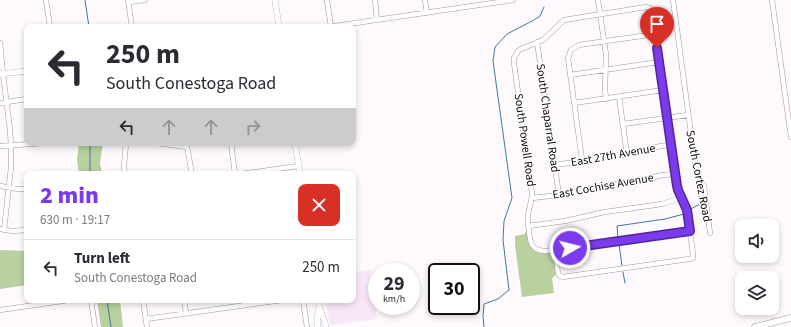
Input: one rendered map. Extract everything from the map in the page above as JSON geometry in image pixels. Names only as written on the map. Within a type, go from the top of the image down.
[{"type":"highway","points":[[755,327],[791,318]]},
{"type":"highway","points":[[758,327],[791,321]]},
{"type":"main road","points":[[274,0],[278,24]]},
{"type":"main road","points":[[1,74],[24,70]]},
{"type":"main road","points":[[295,146],[299,171]]},
{"type":"main road","points":[[318,303],[318,327]]},
{"type":"main road","points":[[319,308],[325,319],[326,327]]},
{"type":"street","points":[[46,0],[50,24]]},
{"type":"street","points":[[132,24],[128,1],[145,0]]},
{"type":"street","points":[[327,0],[331,24]]},
{"type":"street","points":[[374,0],[377,20]]},
{"type":"street","points":[[425,0],[427,13]]},
{"type":"street","points":[[346,24],[513,0]]},
{"type":"street","points":[[598,0],[606,54],[606,99]]},
{"type":"street","name":"South Cortez Road","points":[[672,0],[696,170],[704,186],[710,233]]},
{"type":"street","points":[[772,0],[791,137]]},
{"type":"street","points":[[537,42],[543,40],[564,20],[646,7],[650,8],[656,34],[675,174],[678,190],[687,210],[690,231],[693,254],[693,258],[689,259],[563,277],[560,276],[558,273],[555,250],[690,231]]},
{"type":"street","points":[[582,160],[568,58],[571,50],[579,45],[656,34]]},
{"type":"street","name":"South Powell Road","points":[[537,42],[521,49],[516,54],[514,63],[532,198],[528,216],[528,226],[530,240],[535,249],[540,251],[555,250]]},
{"type":"street","name":"South Chaparral Road","points":[[537,42],[559,195]]},
{"type":"street","points":[[0,43],[1,74],[7,102],[11,146],[9,188],[2,229],[12,231],[24,230]]},
{"type":"street","points":[[570,75],[659,62]]},
{"type":"street","points":[[574,103],[663,90]]},
{"type":"street","points":[[619,97],[627,154]]},
{"type":"street","points":[[0,103],[24,99]]},
{"type":"street","points":[[623,124],[688,115]]},
{"type":"street","points":[[0,146],[24,145]]},
{"type":"street","name":"East 27th Avenue","points":[[555,164],[627,154],[671,145]]},
{"type":"street","points":[[125,171],[126,146]]},
{"type":"street","points":[[175,146],[187,148],[191,171]]},
{"type":"street","points":[[231,146],[235,171]]},
{"type":"street","points":[[262,171],[298,166]]},
{"type":"street","name":"East Cochise Avenue","points":[[532,198],[559,195],[595,187],[675,174]]},
{"type":"street","points":[[0,186],[9,188],[24,188]]},
{"type":"street","points":[[528,226],[565,221],[604,212],[662,204],[681,198]]},
{"type":"street","points":[[0,310],[48,303]]},
{"type":"street","points":[[91,303],[95,327]]},
{"type":"street","points":[[143,303],[147,327]]},
{"type":"street","points":[[184,303],[186,313]]},
{"type":"street","points":[[146,319],[260,303]]},
{"type":"street","points":[[303,303],[307,327]]},
{"type":"shaded area","points":[[368,270],[368,315],[376,315],[377,319],[330,325],[326,303],[356,303],[356,272]]},
{"type":"green space","points":[[79,146],[103,146],[100,163],[101,171],[79,171],[77,160]]},
{"type":"green space","points":[[527,232],[529,242],[535,251],[552,253],[554,255],[556,275],[552,278],[554,293],[522,297],[515,236],[525,234]]},
{"type":"green space","points":[[0,250],[24,251],[24,285],[0,289]]},
{"type":"green space","points":[[97,303],[120,303],[123,327],[101,327]]},
{"type":"waterway","points":[[85,0],[89,24]]},
{"type":"waterway","points":[[484,327],[484,304],[498,299],[509,290],[503,240],[504,221],[512,198],[493,61],[495,47],[507,34],[540,16],[544,7]]},
{"type":"waterway","points":[[90,146],[90,171]]},
{"type":"waterway","points":[[691,209],[700,204],[698,186]]},
{"type":"waterway","points":[[618,238],[617,226],[665,219],[684,214]]},
{"type":"waterway","points":[[619,244],[622,266]]},
{"type":"waterway","points":[[623,272],[625,283]]},
{"type":"waterway","points":[[107,303],[111,327]]},
{"type":"route","points":[[570,248],[690,231],[688,213],[677,186],[657,48]]}]
